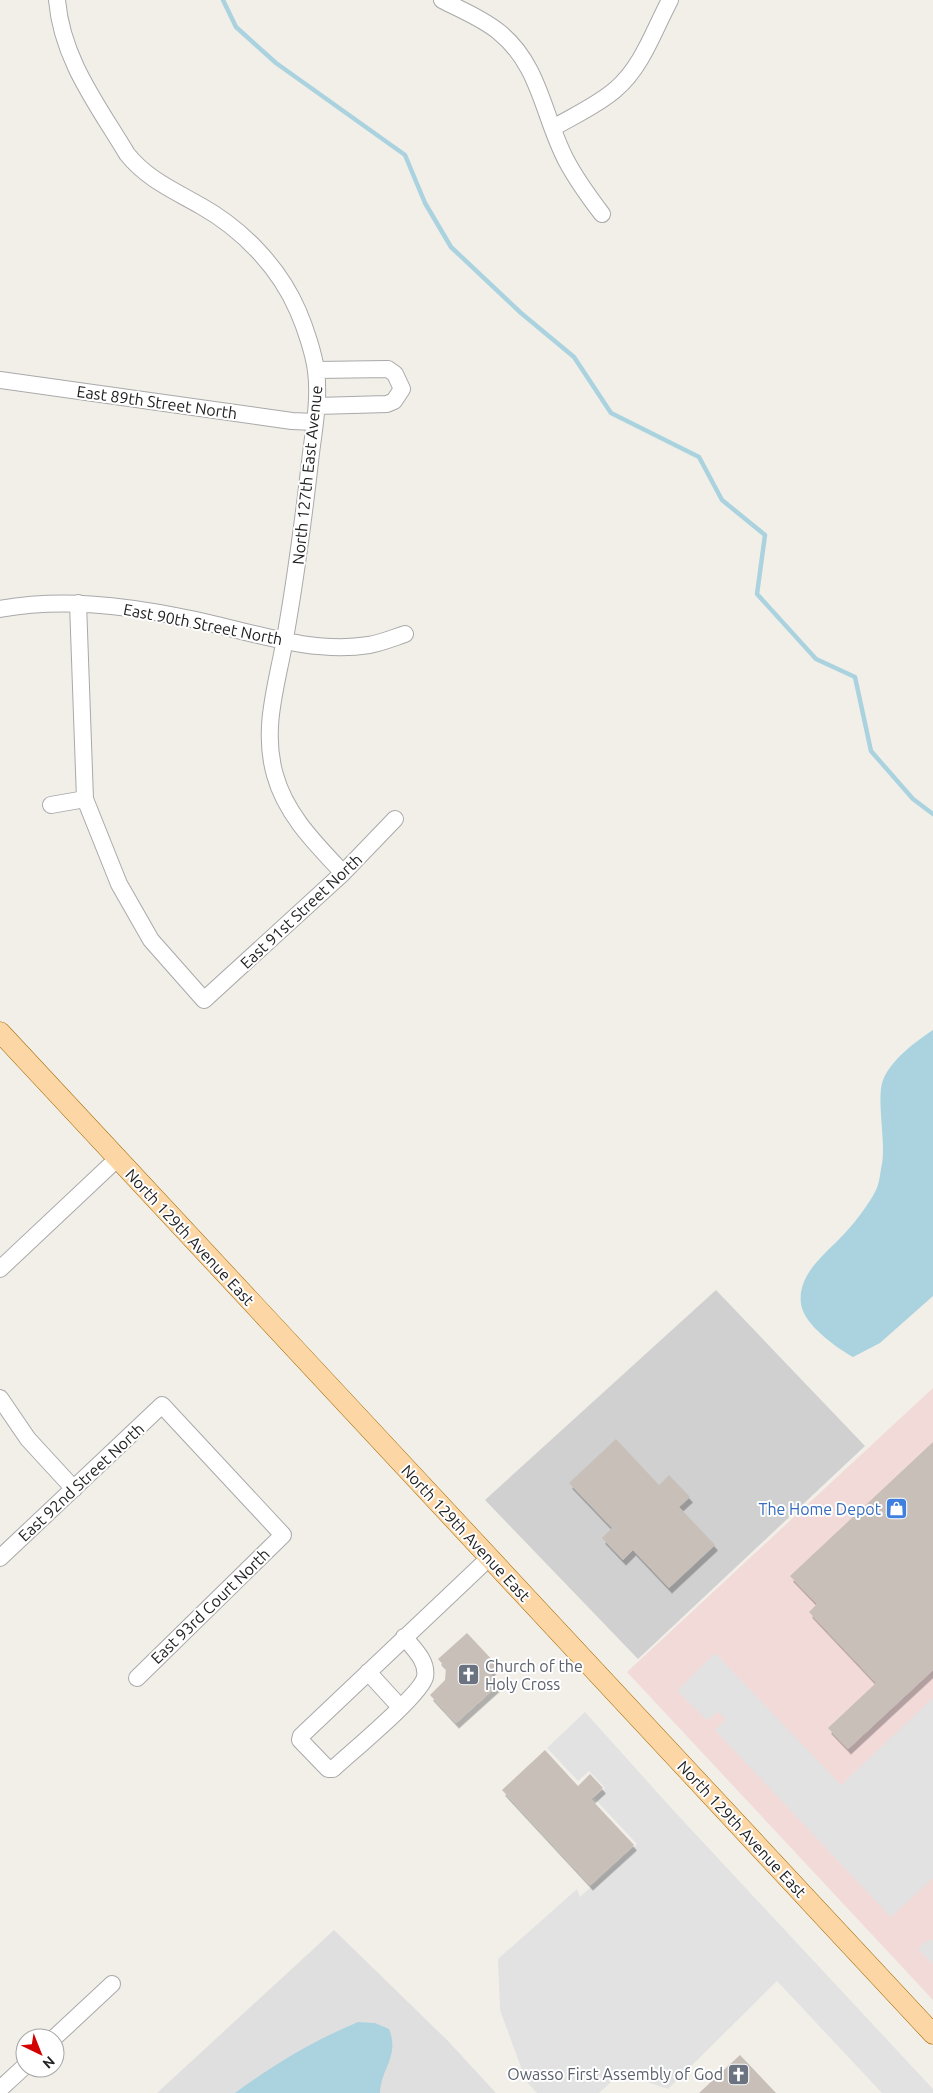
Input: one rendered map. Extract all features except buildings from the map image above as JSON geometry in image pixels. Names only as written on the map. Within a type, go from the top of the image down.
[{"type":"main road","name":"North 129th Avenue East","points":[[0,1032],[933,2034]]},
{"type":"street","name":"North 127th East Avenue","points":[[57,0],[62,35],[70,58],[127,154],[138,168],[158,183],[219,218],[260,253],[275,271],[299,312],[316,370],[316,414],[297,571],[270,707],[269,735],[275,776],[290,810],[304,830],[343,873]]},
{"type":"street","points":[[442,0],[482,20],[512,44],[532,72],[553,128],[575,176],[602,214]]},
{"type":"street","points":[[553,128],[604,98],[622,83],[639,61],[670,0]]},
{"type":"street","name":"East 89th Street North","points":[[0,380],[292,421],[316,414],[387,404],[394,401],[402,388],[395,374],[388,369],[316,370]]},
{"type":"street","points":[[51,805],[85,799],[78,603]]},
{"type":"street","name":"East 90th Street North","points":[[0,609],[36,604],[78,603],[182,617],[284,640],[339,647],[369,645],[405,634]]},
{"type":"street","name":"East 91st Street North","points":[[85,799],[118,884],[151,940],[204,1000],[343,873],[395,820]]},
{"type":"street","points":[[0,1268],[118,1158]]},
{"type":"street","points":[[0,1398],[28,1439],[74,1489]]},
{"type":"street","name":"East 92nd Street North","points":[[0,1558],[162,1405],[283,1535]]},
{"type":"street","name":"East 93rd Court North","points":[[137,1678],[283,1535]]},
{"type":"street","points":[[404,1637],[424,1664],[425,1676],[421,1686],[333,1769],[328,1769],[318,1761],[300,1740],[301,1736],[404,1637],[489,1558]]},
{"type":"street","points":[[368,1672],[400,1707]]},
{"type":"street","points":[[65,2028],[112,1984]]},
{"type":"street","points":[[0,2089],[15,2075]]},
{"type":"shaded area","points":[[716,1290],[865,1446],[638,1659],[485,1500]]},
{"type":"shaded area","points":[[933,1388],[933,2000],[627,1672]]},
{"type":"shaded area","points":[[715,1653],[841,1785],[933,1698],[933,1878],[891,1917],[715,1730],[726,1719],[718,1712],[707,1720],[677,1691]]},
{"type":"shaded area","points":[[585,1712],[673,1810],[933,2089],[933,2093],[882,2093],[777,1981],[668,2089],[621,2073],[599,2093],[537,2093],[526,2081],[500,2010],[498,1959],[577,1889],[580,1897],[637,1844],[594,1798],[605,1788],[589,1771],[578,1781],[547,1748]]},
{"type":"shaded area","points":[[334,1930],[448,2041],[496,2093],[157,2093]]},
{"type":"shaded area","points":[[929,1939],[933,1941],[933,1964],[918,1949]]},
{"type":"water","points":[[933,1030],[933,1296],[880,1343],[853,1357],[830,1342],[808,1320],[803,1312],[801,1293],[808,1273],[854,1223],[870,1201],[877,1187],[883,1154],[880,1097],[883,1080],[887,1072],[898,1058]]},
{"type":"water","points":[[358,2022],[375,2023],[389,2029],[392,2038],[391,2055],[383,2076],[380,2093],[235,2093],[294,2054]]},
{"type":"waterway","points":[[223,0],[236,27],[276,63],[405,155],[425,203],[451,247],[521,313],[574,357],[611,413],[699,457],[722,500],[765,535],[757,594],[816,659],[855,677],[871,751],[913,799],[933,814]]},
{"type":"place","name":"The Home Depot","points":[[897,1509]]},
{"type":"place","name":"Church of the Holy Cross","points":[[469,1675]]},
{"type":"place","name":"Owasso First Assembly of God","points":[[739,2074]]}]
